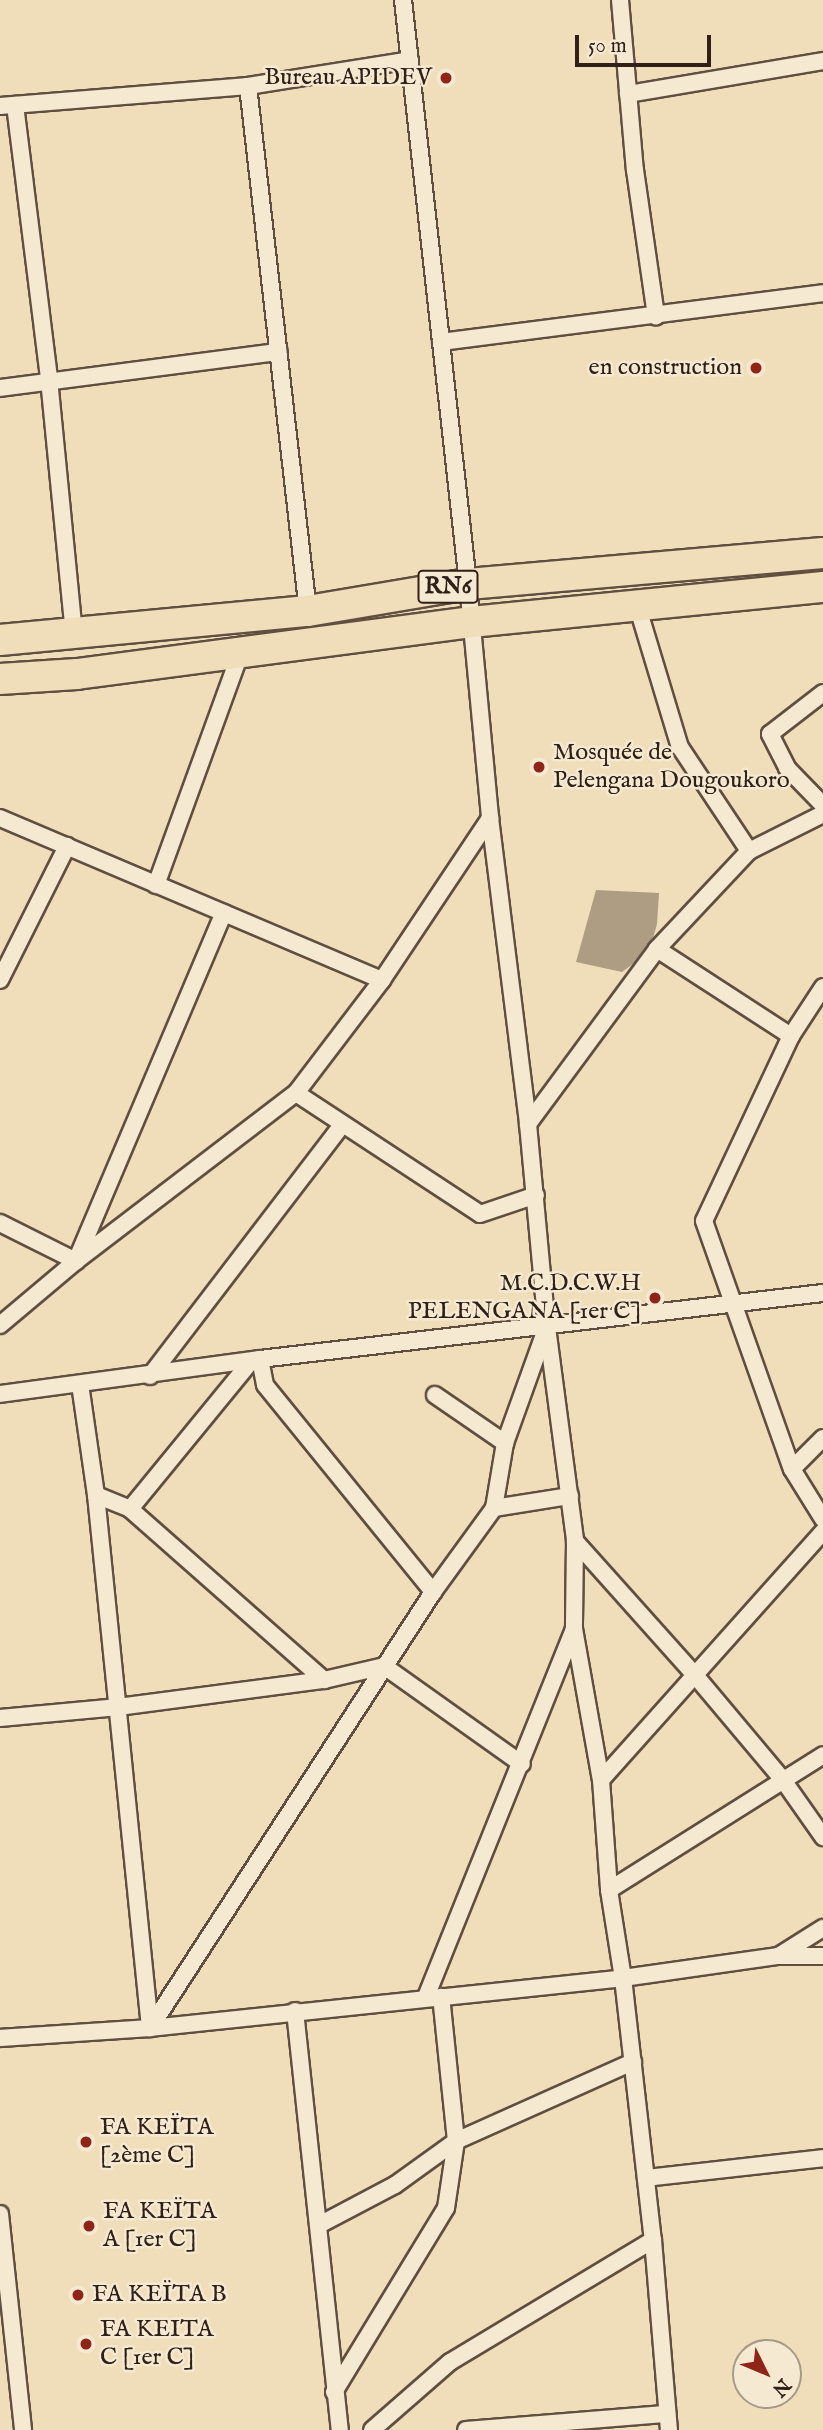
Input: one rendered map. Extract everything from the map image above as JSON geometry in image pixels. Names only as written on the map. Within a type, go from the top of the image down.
[{"type":"highway","name":"RN6","points":[[0,640],[308,611],[468,584],[823,554]]},
{"type":"highway","name":"RN6","points":[[0,679],[77,674],[471,622],[823,587]]},
{"type":"street","points":[[403,0],[468,584],[490,818],[536,1195],[547,1327],[575,1541],[574,1629],[601,1780],[610,1890],[623,1978],[653,2240],[668,2422],[475,2429]]},
{"type":"street","points":[[620,0],[635,170],[656,316]]},
{"type":"street","points":[[74,634],[49,379],[8,105],[248,86],[410,60]]},
{"type":"street","points":[[628,94],[823,61]]},
{"type":"street","points":[[248,86],[308,611]]},
{"type":"street","points":[[441,342],[823,293]]},
{"type":"street","points":[[0,388],[49,379],[75,379],[279,352]]},
{"type":"street","points":[[637,605],[680,747],[749,851]]},
{"type":"street","points":[[156,885],[240,654]]},
{"type":"street","points":[[823,693],[770,734],[787,768],[823,805]]},
{"type":"street","points":[[528,1124],[657,949],[749,851],[823,814]]},
{"type":"street","points":[[0,818],[382,980]]},
{"type":"street","points":[[0,1325],[76,1261],[296,1093],[382,980],[490,818]]},
{"type":"street","points":[[0,981],[67,846]]},
{"type":"street","points":[[76,1261],[224,913]]},
{"type":"street","points":[[657,949],[791,1036]]},
{"type":"street","points":[[823,987],[791,1036],[704,1221],[792,1469],[823,1520]]},
{"type":"street","points":[[296,1093],[480,1214],[536,1195]]},
{"type":"street","points":[[150,1376],[343,1124]]},
{"type":"street","points":[[0,1223],[76,1261]]},
{"type":"street","points":[[0,1394],[255,1360],[823,1293]]},
{"type":"street","points":[[150,2028],[384,1666],[494,1508],[505,1443],[547,1327]]},
{"type":"street","points":[[130,1509],[255,1360]]},
{"type":"street","points":[[255,1360],[265,1385],[433,1592]]},
{"type":"street","points":[[80,1384],[96,1495],[150,2028]]},
{"type":"street","points":[[435,1395],[505,1443]]},
{"type":"street","points":[[792,1469],[823,1438]]},
{"type":"street","points":[[96,1495],[130,1509],[324,1680]]},
{"type":"street","points":[[494,1508],[570,1496]]},
{"type":"street","points":[[601,1780],[823,1532]]},
{"type":"street","points":[[575,1541],[694,1674],[783,1780],[823,1837]]},
{"type":"street","points":[[334,2392],[446,2208],[456,2141],[434,1997],[574,1629]]},
{"type":"street","points":[[0,1718],[118,1707],[324,1680],[384,1666],[522,1764]]},
{"type":"street","points":[[610,1890],[823,1755]]},
{"type":"street","points":[[778,1956],[823,1928]]},
{"type":"street","points":[[0,2038],[150,2028],[623,1978],[778,1956],[823,1955]]},
{"type":"street","points":[[295,2011],[340,2430]]},
{"type":"street","points":[[319,2225],[395,2185],[456,2141],[633,2062]]},
{"type":"street","points":[[646,2178],[823,2158]]},
{"type":"street","points":[[0,2214],[23,2430]]},
{"type":"street","points":[[372,2430],[450,2362],[653,2240]]},
{"type":"shaded area","points":[[596,890],[659,893],[657,924],[649,952],[622,972],[576,962]]},
{"type":"place","name":"Bureau APIDEV","points":[[446,78]]},
{"type":"place","name":"en construction","points":[[756,368]]},
{"type":"place","name":"Mosquée de Pelengana Dougoukoro","points":[[539,767]]},
{"type":"place","name":"M.C.D.C.W.H PELENGANA [1er C]","points":[[655,1298]]},
{"type":"place","name":"FA KEÏTA [2ème C]","points":[[86,2142]]},
{"type":"place","name":"FA KEÏTA A [1er C]","points":[[89,2226]]},
{"type":"place","name":"FA KEÏTA B","points":[[78,2295]]},
{"type":"place","name":"FA KEITA C [1er C]","points":[[86,2344]]}]
